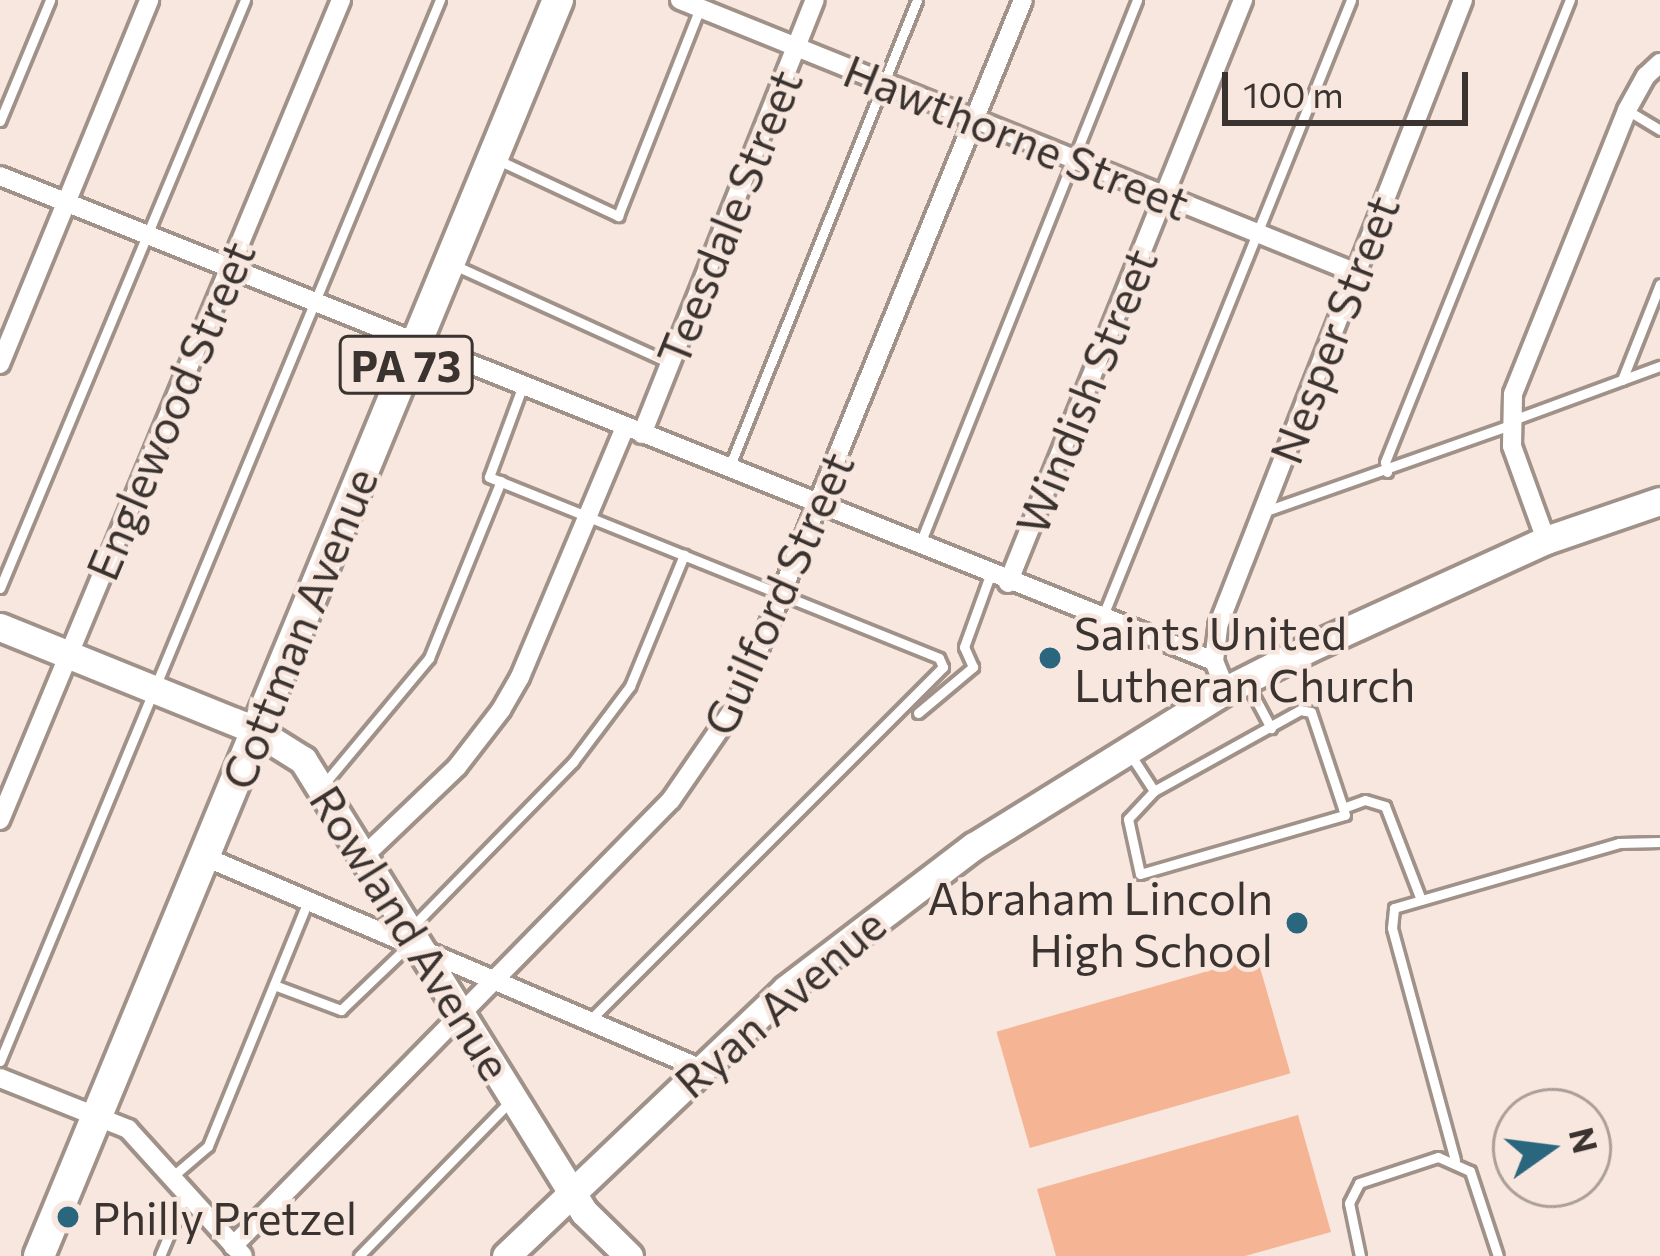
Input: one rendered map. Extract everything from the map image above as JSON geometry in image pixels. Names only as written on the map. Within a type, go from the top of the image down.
[{"type":"main road","name":"Cottman Avenue","points":[[39,1256],[558,0]]},
{"type":"street","points":[[0,364],[149,0]]},
{"type":"street","name":"Englewood Street","points":[[0,820],[341,0]]},
{"type":"street","name":"Hawthorne Street","points":[[680,0],[701,4],[796,47],[1354,272]]},
{"type":"street","name":"Teesdale Street","points":[[366,854],[457,767],[520,677],[587,517],[670,363],[815,0]]},
{"type":"street","name":"Guilford Street","points":[[238,1251],[464,1015],[490,980],[671,800],[735,707],[1023,0]]},
{"type":"street","name":"Windish Street","points":[[999,579],[1243,0]]},
{"type":"street","name":"Nesper Street","points":[[1214,661],[1218,626],[1462,0]]},
{"type":"street","points":[[1546,541],[1512,446],[1513,394],[1627,110],[1660,63]]},
{"type":"street","points":[[0,176],[1101,620],[1214,661],[1236,685]]},
{"type":"street","name":"Ryan Avenue","points":[[506,1256],[698,1067],[889,907],[1127,749],[1236,685],[1546,541],[1660,501]]},
{"type":"street","name":"Rowland Avenue","points":[[0,627],[255,730],[303,760],[366,854],[584,1212],[628,1256]]},
{"type":"street","points":[[203,856],[415,940],[490,980],[698,1067]]},
{"type":"street","points":[[0,1078],[128,1129],[238,1251]]},
{"type":"lane","points":[[0,121],[50,0]]},
{"type":"lane","points":[[0,588],[245,0]]},
{"type":"lane","points":[[0,1061],[440,0]]},
{"type":"lane","points":[[729,469],[916,0]]},
{"type":"lane","points":[[919,546],[1137,0]]},
{"type":"lane","points":[[1101,620],[1351,0]]},
{"type":"lane","points":[[1387,472],[1385,462],[1570,0]]},
{"type":"lane","points":[[493,158],[617,216],[701,4]]},
{"type":"lane","points":[[1627,110],[1660,130]]},
{"type":"lane","points":[[449,262],[670,363]]},
{"type":"lane","points":[[1622,380],[1660,284]]},
{"type":"lane","points":[[1261,513],[1387,472],[1660,366]]},
{"type":"lane","points":[[523,386],[489,477],[939,658],[943,667],[589,1022]]},
{"type":"lane","points":[[323,785],[428,658],[501,482]]},
{"type":"lane","points":[[274,985],[341,1010],[415,940],[573,762],[630,686],[684,555]]},
{"type":"lane","points":[[918,713],[973,667],[964,647],[999,579]]},
{"type":"lane","points":[[1236,685],[1271,728]]},
{"type":"lane","points":[[1300,710],[1311,712],[1345,815],[1140,874],[1128,819],[1154,790],[1271,728],[1300,710]]},
{"type":"lane","points":[[1127,749],[1154,790]]},
{"type":"lane","points":[[1343,808],[1365,800],[1385,806],[1420,897]]},
{"type":"lane","points":[[1498,1256],[1476,1182],[1455,1160],[1392,928],[1394,908],[1618,843],[1660,842]]},
{"type":"lane","points":[[170,1178],[208,1146],[309,899]]},
{"type":"lane","points":[[359,1256],[514,1096]]},
{"type":"lane","points":[[1360,1256],[1349,1203],[1359,1183],[1425,1159],[1455,1160]]},
{"type":"lane","points":[[160,1256],[186,1194]]},
{"type":"shaded area","points":[[1257,957],[1290,1073],[1030,1148],[996,1032]]},
{"type":"shaded area","points":[[1298,1115],[1331,1232],[1245,1256],[1056,1256],[1037,1189]]},
{"type":"place","name":"Saints United Lutheran Church","points":[[1050,658]]},
{"type":"place","name":"Abraham Lincoln High School","points":[[1297,923]]},
{"type":"place","name":"Philly Pretzel","points":[[68,1217]]}]
